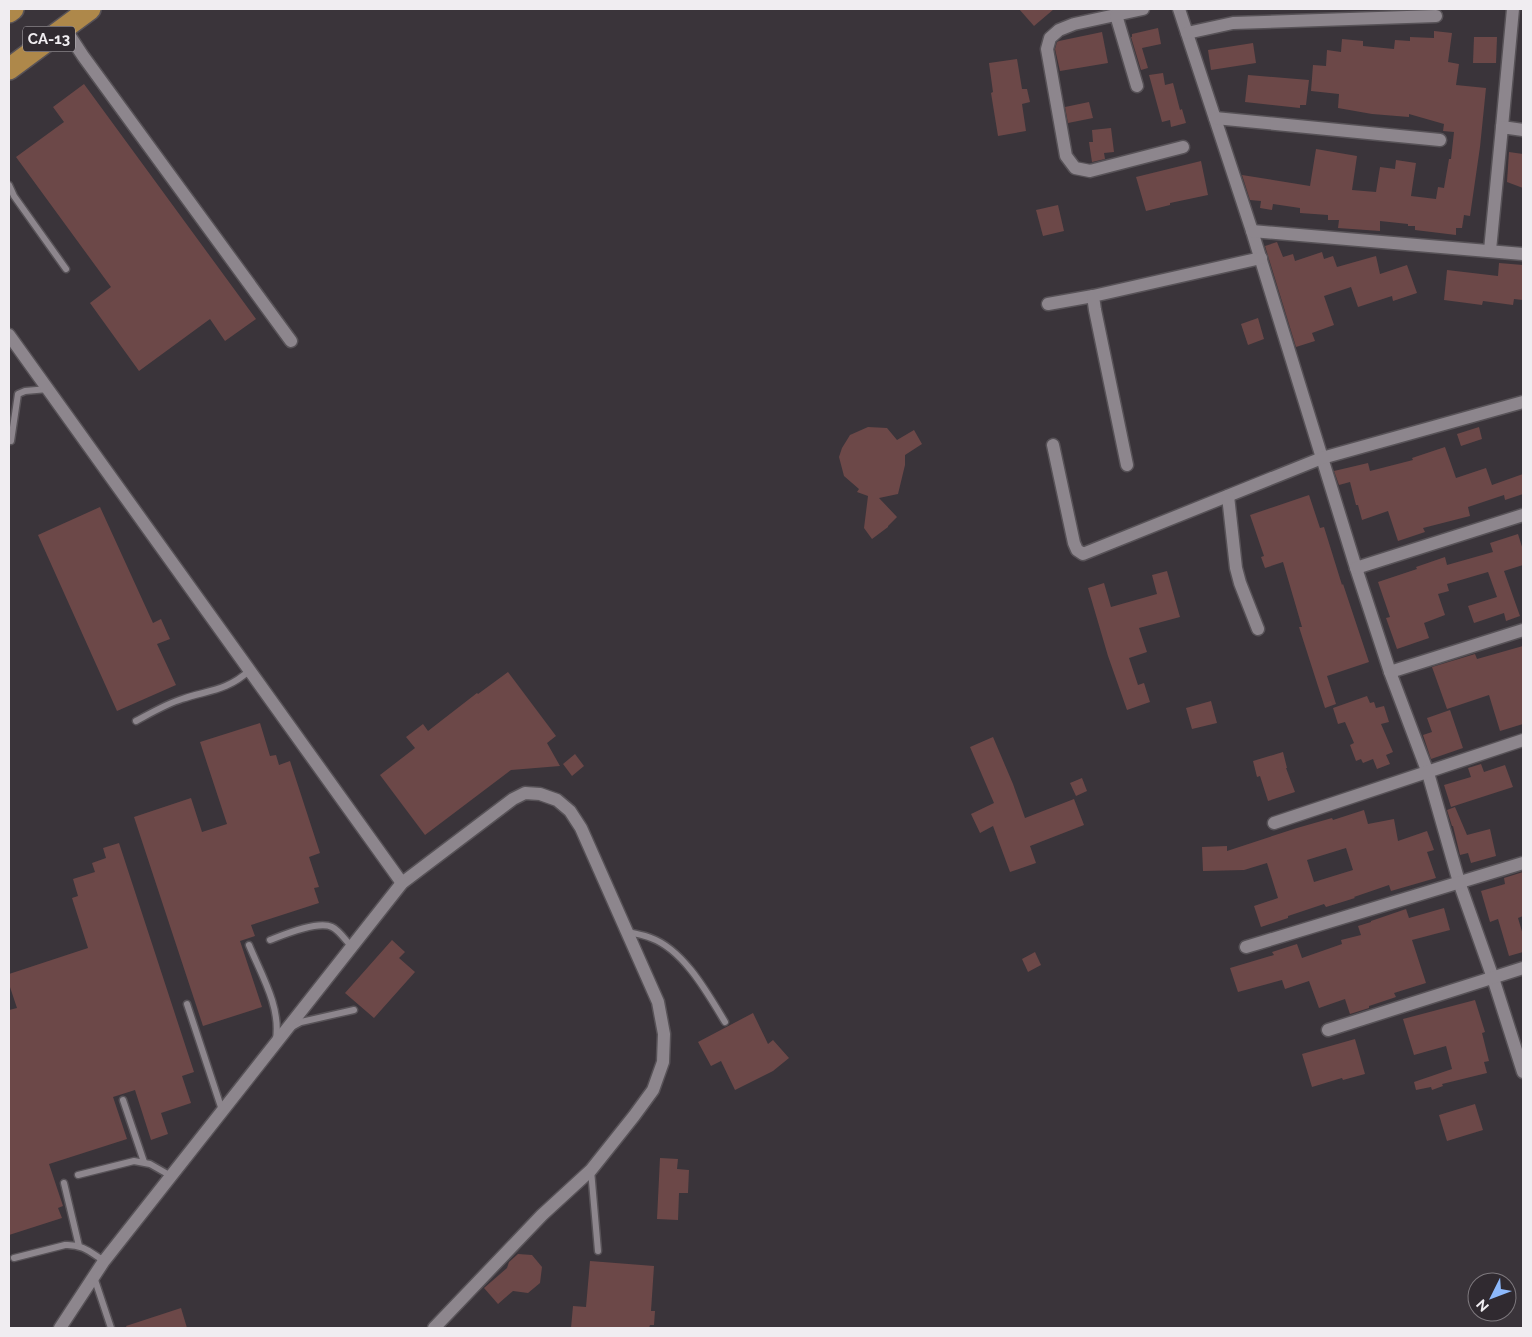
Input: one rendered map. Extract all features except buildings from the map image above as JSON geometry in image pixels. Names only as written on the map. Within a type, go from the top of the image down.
[{"type":"highway","name":"CA-13","points":[[9,12],[13,9]]},
{"type":"highway","name":"CA-13","points":[[9,69],[90,9]]},
{"type":"street","points":[[1143,9],[1074,24],[1059,30],[1050,38],[1047,49],[1066,156],[1076,168],[1090,171],[1183,147]]},
{"type":"street","points":[[1179,9],[1261,258],[1356,568],[1390,672],[1428,773],[1459,882],[1493,978],[1523,1072]]},
{"type":"street","points":[[1490,250],[1513,9]]},
{"type":"street","points":[[1116,14],[1137,86]]},
{"type":"street","points":[[1187,33],[1233,23],[1436,16]]},
{"type":"street","points":[[64,27],[83,56],[291,341]]},
{"type":"street","points":[[1215,118],[1440,140]]},
{"type":"street","points":[[1502,127],[1523,130]]},
{"type":"street","points":[[1252,231],[1523,254]]},
{"type":"street","points":[[1048,304],[1093,296],[1261,258]]},
{"type":"street","points":[[1093,296],[1094,310],[1127,465]]},
{"type":"street","points":[[9,335],[14,348],[48,389],[402,883]]},
{"type":"street","points":[[1053,445],[1074,543],[1077,550],[1082,554],[1322,458],[1523,402]]},
{"type":"street","points":[[1228,496],[1236,568],[1258,629]]},
{"type":"street","points":[[1356,568],[1523,515]]},
{"type":"street","points":[[1390,672],[1523,630]]},
{"type":"street","points":[[1274,823],[1523,740]]},
{"type":"street","points":[[60,1328],[104,1261],[284,1030],[402,883],[513,799],[525,793],[540,794],[557,800],[570,811],[581,828],[658,1002],[664,1034],[663,1062],[653,1090],[591,1170],[542,1215],[434,1328]]},
{"type":"street","points":[[1246,947],[1523,863]]},
{"type":"street","points":[[1328,1030],[1523,968]]},
{"type":"lane","points":[[9,185],[14,196],[66,269]]},
{"type":"lane","points":[[11,441],[18,394],[26,391],[48,389]]},
{"type":"lane","points":[[136,721],[180,700],[233,684],[250,670]]},
{"type":"lane","points":[[270,940],[300,929],[328,926],[333,927],[352,947]]},
{"type":"lane","points":[[627,932],[652,938],[679,955],[726,1022]]},
{"type":"lane","points":[[249,945],[274,1009],[278,1028],[275,1042]]},
{"type":"lane","points":[[187,1004],[222,1110]]},
{"type":"lane","points":[[284,1030],[301,1022],[354,1010]]},
{"type":"lane","points":[[123,1100],[144,1162]]},
{"type":"lane","points":[[78,1175],[134,1161],[150,1164],[171,1176]]},
{"type":"lane","points":[[591,1170],[598,1251]]},
{"type":"lane","points":[[64,1183],[79,1246]]},
{"type":"lane","points":[[14,1258],[64,1245],[79,1246],[104,1261]]},
{"type":"lane","points":[[94,1277],[111,1328]]}]
